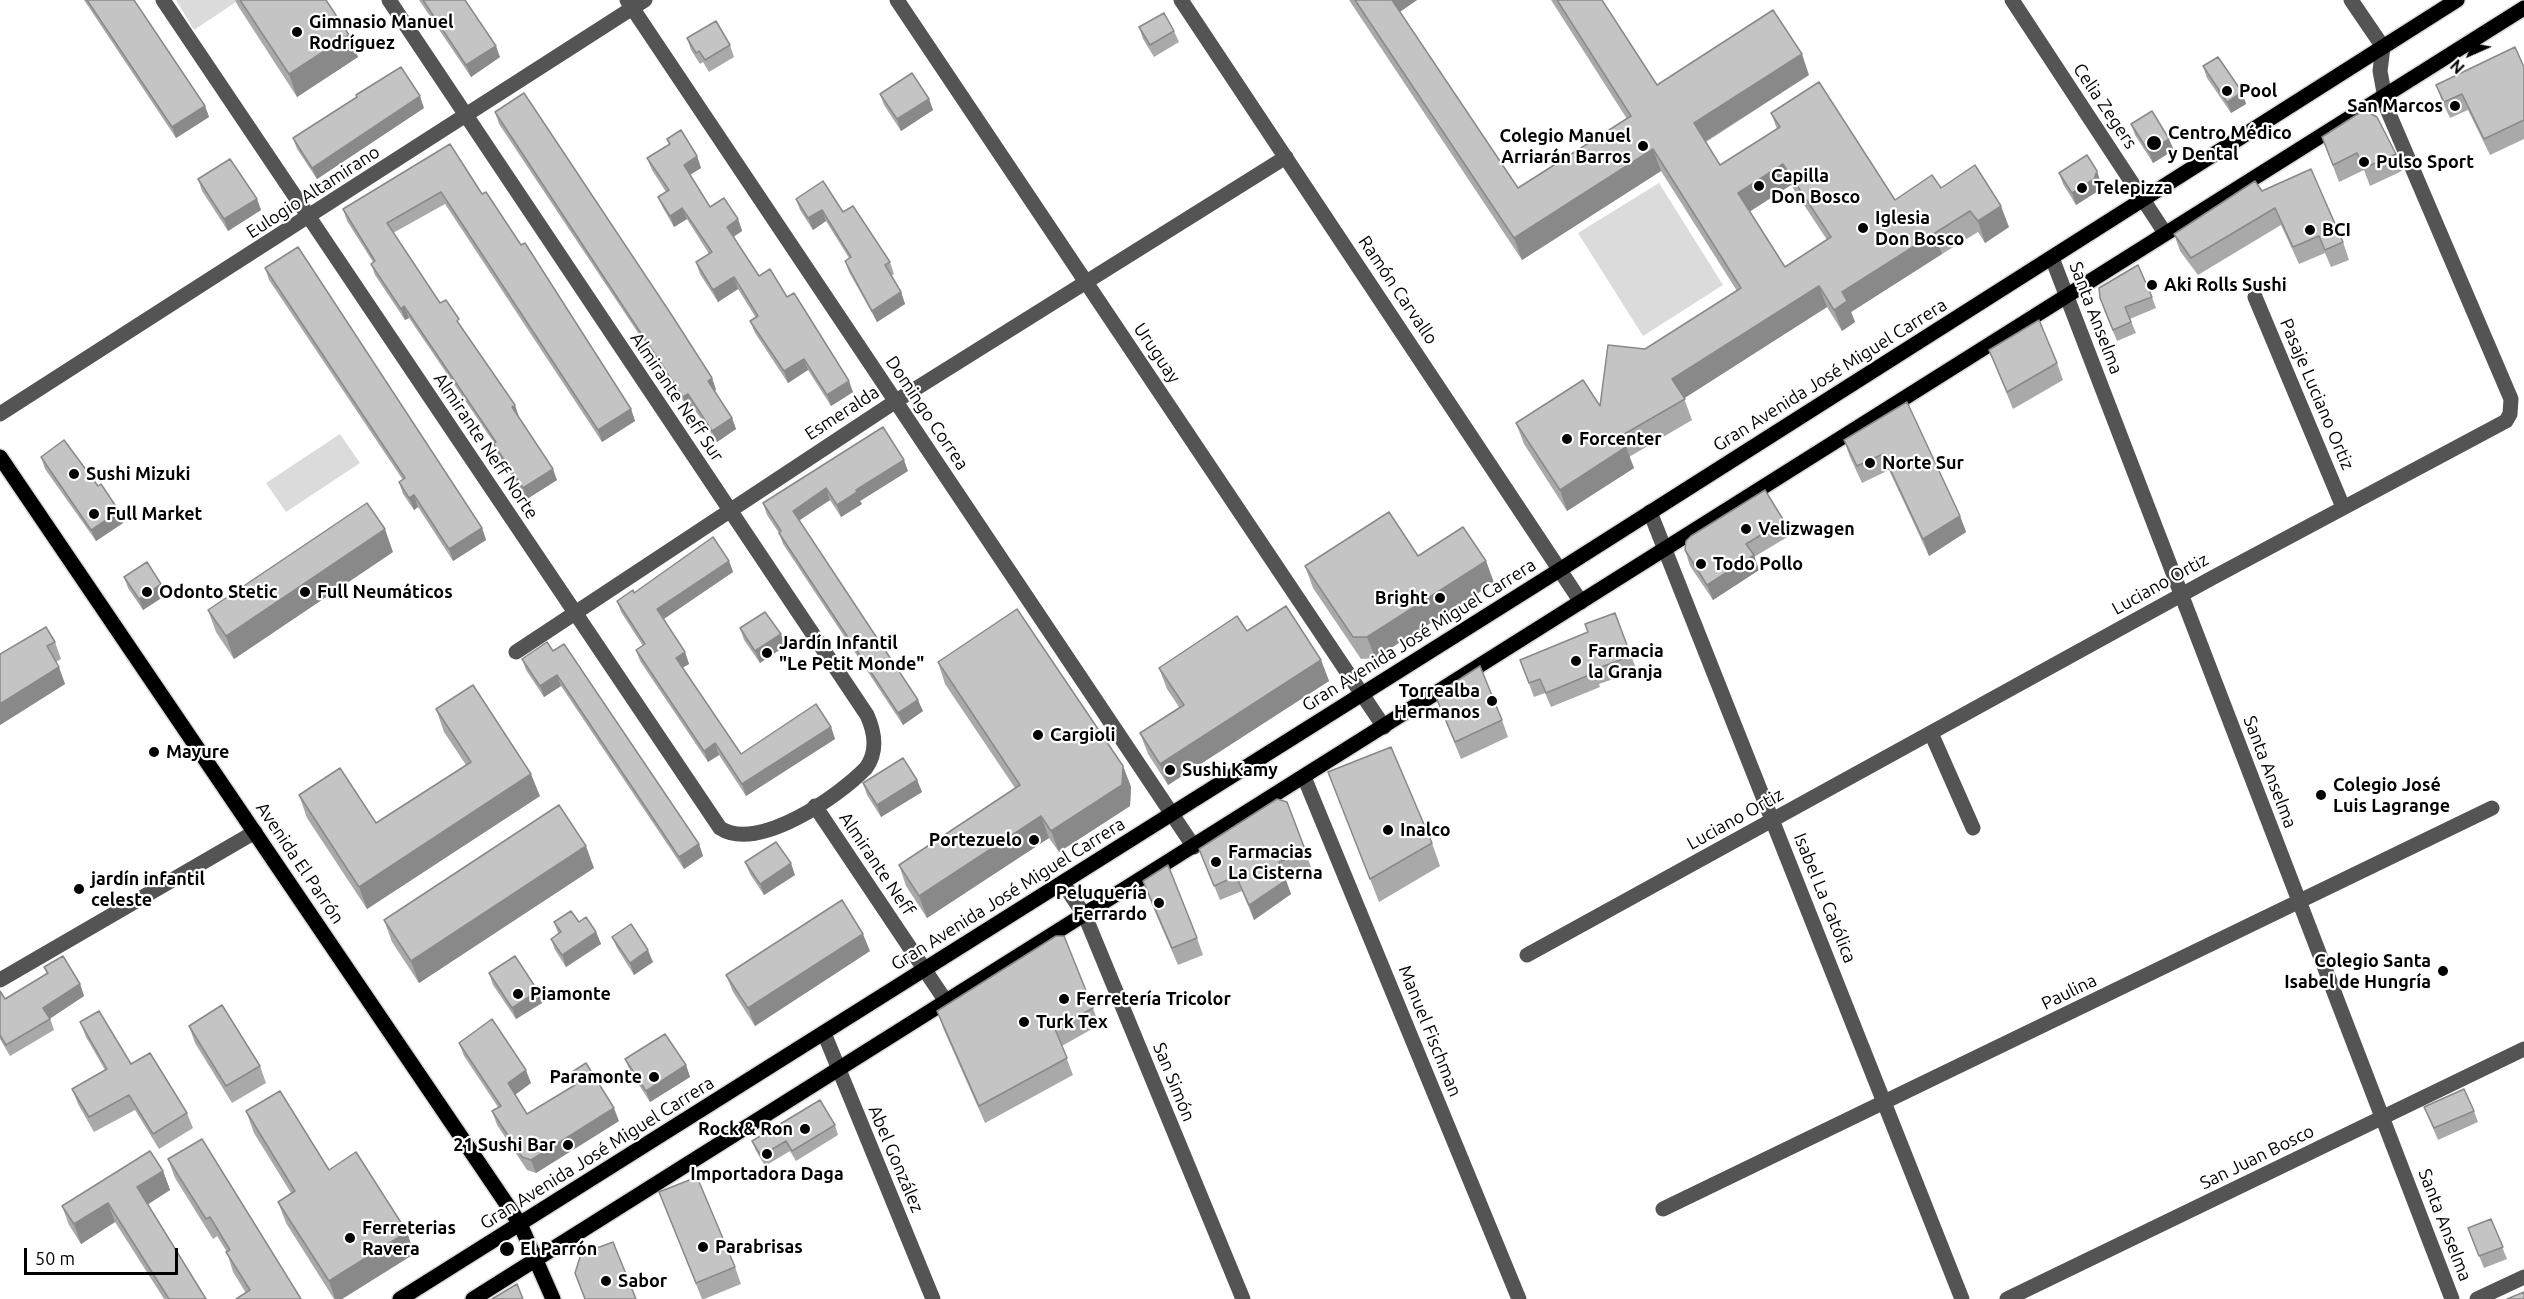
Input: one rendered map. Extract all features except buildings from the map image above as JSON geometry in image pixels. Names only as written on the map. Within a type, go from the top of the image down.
[{"type":"main road","name":"Gran Avenida José Miguel Carrera","points":[[400,1299],[1561,569],[2457,0]]},
{"type":"main road","points":[[473,1299],[839,1071],[2524,8]]},
{"type":"main road","name":"Avenida El Parrón","points":[[0,457],[519,1224],[553,1299]]},
{"type":"street","name":"Almirante Neff Norte","points":[[163,0],[720,828],[738,835],[759,834],[778,827],[815,806]]},
{"type":"street","name":"Almirante Neff Sur","points":[[389,0],[872,726],[874,750],[866,768],[815,806]]},
{"type":"street","name":"Uruguay","points":[[897,0],[1384,727]]},
{"type":"street","name":"Ramón Carvallo","points":[[1181,0],[1581,602]]},
{"type":"street","name":"Celia Zegers","points":[[2012,0],[2165,233]]},
{"type":"street","points":[[2351,0],[2383,47],[2380,71],[2384,96]]},
{"type":"street","name":"Eulogio Altamirano","points":[[0,414],[466,116],[635,3]]},
{"type":"street","name":"Domingo Correa","points":[[635,3],[896,401],[1194,847]]},
{"type":"street","name":"Luciano Ortiz","points":[[1527,955],[2181,595],[2506,421],[2512,406],[2397,135],[2384,96]]},
{"type":"street","name":"Esmeralda","points":[[516,651],[896,401],[1286,157]]},
{"type":"street","name":"Santa Anselma","points":[[2052,258],[2452,1299]]},
{"type":"street","name":"Pasaje Luciano Ortiz","points":[[2255,297],[2343,507]]},
{"type":"street","name":"Isabel La Católica","points":[[1650,512],[1774,819],[1962,1299]]},
{"type":"street","points":[[1931,733],[1973,828]]},
{"type":"street","name":"Manuel Fischman","points":[[1304,777],[1519,1299]]},
{"type":"street","name":"Almirante Neff","points":[[815,806],[947,1003]]},
{"type":"street","name":"Paulina","points":[[1663,1209],[2492,808]]},
{"type":"street","points":[[0,980],[255,832]]},
{"type":"street","name":"San Simón","points":[[1063,883],[1085,916],[1243,1299]]},
{"type":"street","name":"Abel González","points":[[824,1033],[933,1299]]},
{"type":"street","name":"San Juan Bosco","points":[[2007,1299],[2524,1049]]},
{"type":"street","points":[[2477,1299],[2524,1277]]},
{"type":"shaded area","points":[[176,0],[239,0],[194,30]]},
{"type":"shaded area","points":[[1659,183],[1723,285],[1643,336],[1578,233]]},
{"type":"shaded area","points":[[340,434],[360,463],[286,512],[266,483]]},
{"type":"place","name":"Gimnasio Manuel Rodríguez","points":[[297,32]]},
{"type":"place","name":"Pool","points":[[2227,91]]},
{"type":"place","name":"San Marcos","points":[[2455,106]]},
{"type":"place","name":"Centro Médico y Dental","points":[[2154,143]]},
{"type":"place","name":"Colegio Manuel Arriarán Barros","points":[[1643,146]]},
{"type":"place","name":"Pulso Sport","points":[[2364,162]]},
{"type":"place","name":"Capilla Don Bosco","points":[[1759,186]]},
{"type":"place","name":"Telepizza","points":[[2082,188]]},
{"type":"place","name":"Iglesia Don Bosco","points":[[1863,228]]},
{"type":"place","name":"BCI","points":[[2310,230]]},
{"type":"place","name":"Aki Rolls Sushi","points":[[2152,285]]},
{"type":"place","name":"Forcenter","points":[[1567,439]]},
{"type":"place","name":"Norte Sur","points":[[1870,463]]},
{"type":"place","name":"Sushi Mizuki","points":[[74,474]]},
{"type":"place","name":"Full Market","points":[[94,514]]},
{"type":"place","name":"Velizwagen","points":[[1746,529]]},
{"type":"place","name":"Todo Pollo","points":[[1701,564]]},
{"type":"place","name":"Odonto Stetic","points":[[147,592]]},
{"type":"place","name":"Full Neumáticos","points":[[305,592]]},
{"type":"place","name":"Bright","points":[[1440,598]]},
{"type":"place","name":"Jardín Infantil \"Le Petit Monde\"","points":[[767,653]]},
{"type":"place","name":"Farmacia la Granja","points":[[1576,661]]},
{"type":"place","name":"Torrealba Hermanos","points":[[1492,701]]},
{"type":"place","name":"Cargioli","points":[[1038,735]]},
{"type":"place","name":"Mayure","points":[[154,752]]},
{"type":"place","name":"Sushi Kamy","points":[[1170,770]]},
{"type":"place","name":"Colegio José Luis Lagrange","points":[[2321,795]]},
{"type":"place","name":"Inalco","points":[[1388,830]]},
{"type":"place","name":"Portezuelo","points":[[1034,840]]},
{"type":"place","name":"Farmacias La Cisterna","points":[[1216,862]]},
{"type":"place","name":"jardín infantil celeste","points":[[79,889]]},
{"type":"place","name":"Peluquería Ferrardo","points":[[1159,903]]},
{"type":"place","name":"Colegio Santa Isabel de Hungría","points":[[2443,971]]},
{"type":"place","name":"Piamonte","points":[[518,994]]},
{"type":"place","name":"Ferretería Tricolor","points":[[1064,999]]},
{"type":"place","name":"Turk Tex","points":[[1024,1022]]},
{"type":"place","name":"Paramonte","points":[[654,1077]]},
{"type":"place","name":"Rock & Ron","points":[[805,1129]]},
{"type":"place","name":"21 Sushi Bar","points":[[568,1145]]},
{"type":"place","name":"Importadora Daga","points":[[767,1154]]},
{"type":"place","name":"Ferreterias Ravera","points":[[350,1238]]},
{"type":"place","name":"Parabrisas","points":[[703,1247]]},
{"type":"place","name":"El Parrón","points":[[507,1249]]},
{"type":"place","name":"Sabor","points":[[606,1281]]}]
